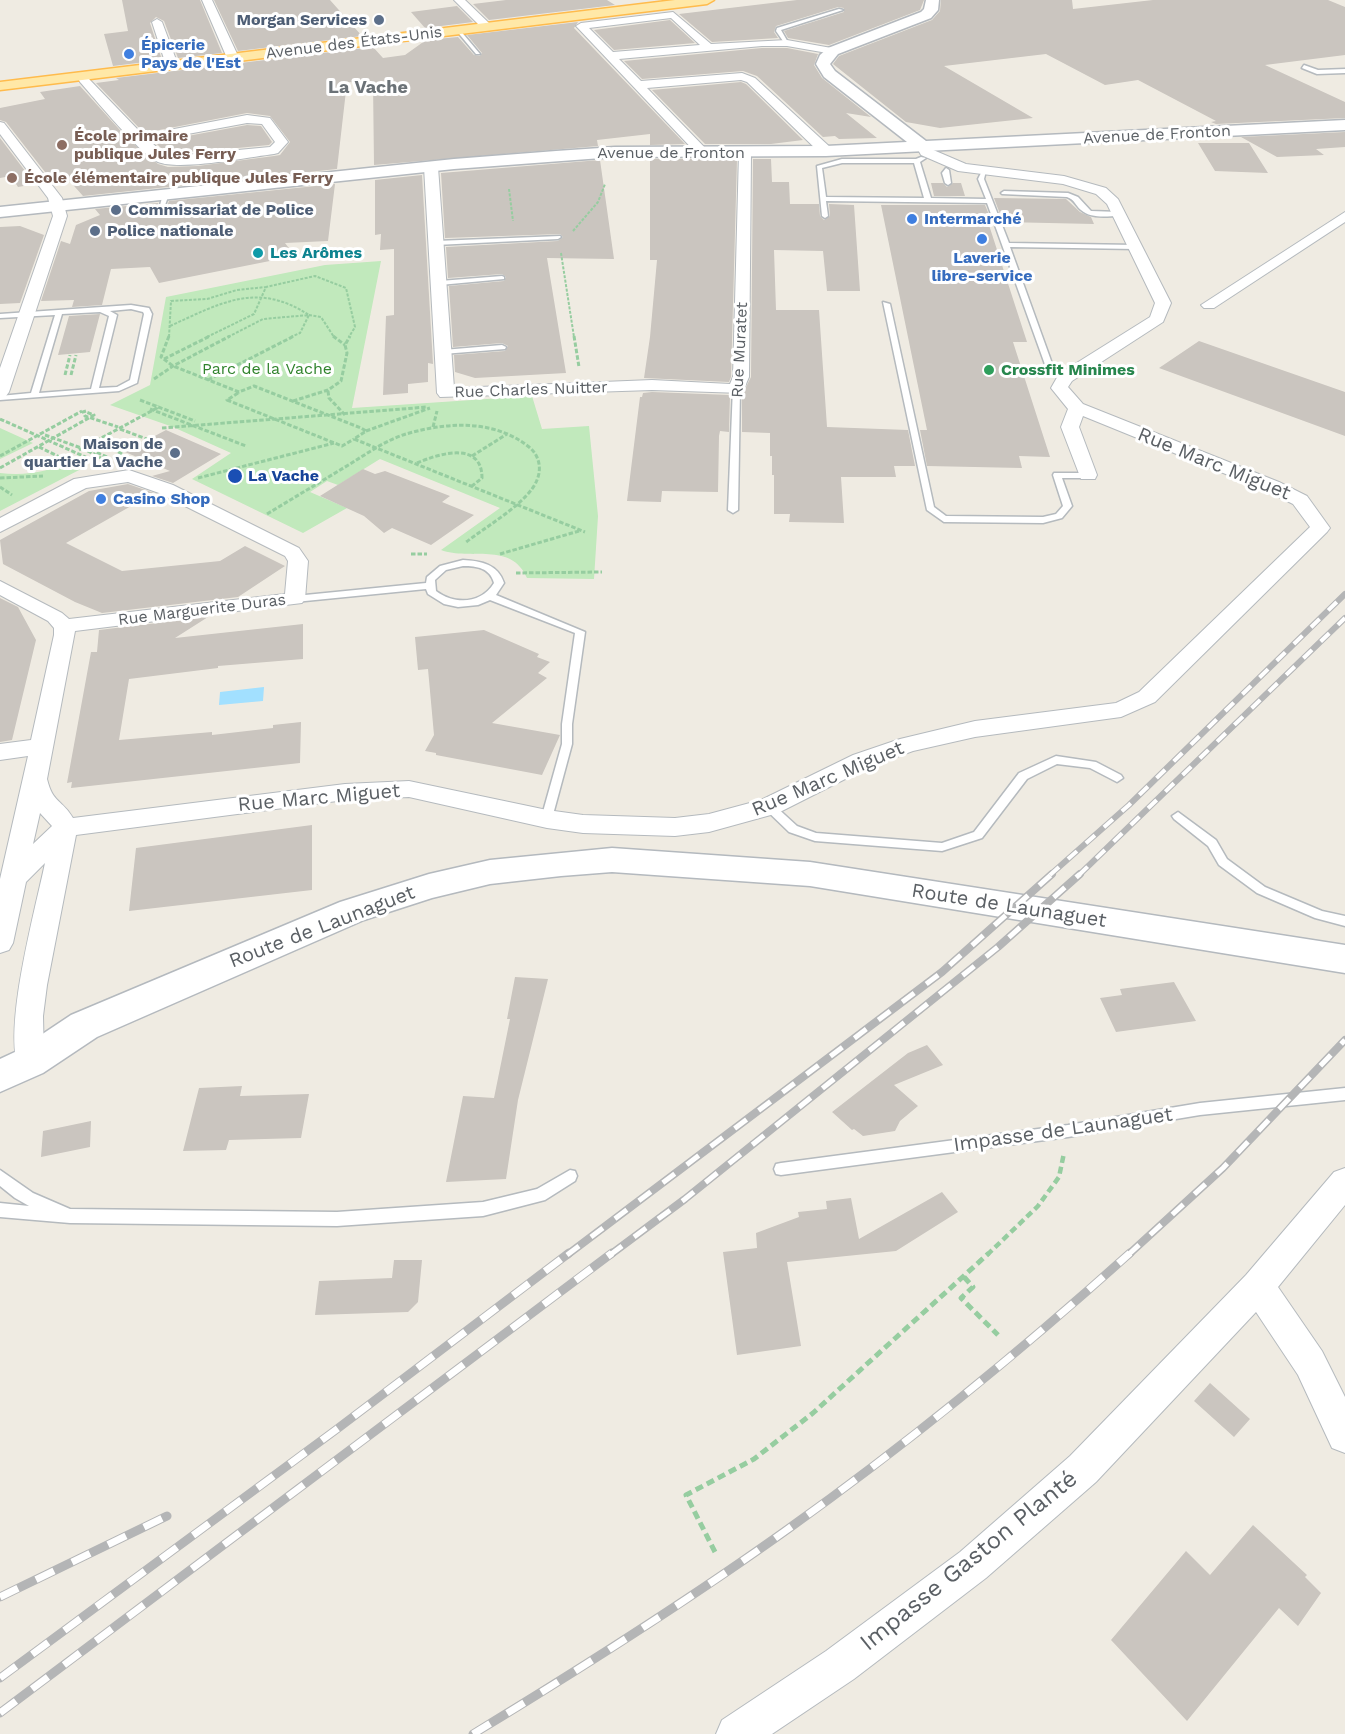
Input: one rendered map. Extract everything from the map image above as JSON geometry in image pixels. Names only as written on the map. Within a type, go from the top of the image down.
[{"type":"main road","name":"Avenue des États-Unis","points":[[0,86],[457,30],[576,21],[707,0]]},
{"type":"street","points":[[207,0],[233,58]]},
{"type":"street","points":[[459,0],[487,27]]},
{"type":"street","points":[[932,0],[931,10],[926,15],[833,51],[825,57],[823,64],[829,74],[922,153],[963,168],[984,172],[1064,180],[1092,187],[1109,196],[1163,303],[1156,319],[1065,378],[1059,388],[1077,408],[1070,427],[1088,475]]},
{"type":"street","points":[[576,21],[673,15],[707,46]]},
{"type":"street","points":[[576,21],[704,153]]},
{"type":"street","points":[[157,22],[172,65]]},
{"type":"street","points":[[610,56],[707,46],[787,44],[833,51]]},
{"type":"street","points":[[638,85],[736,75],[751,80],[826,151]]},
{"type":"street","points":[[82,76],[142,140],[161,158],[180,160],[274,150],[282,142],[266,121],[248,119],[142,140]]},
{"type":"street","name":"Avenue de Fronton","points":[[0,212],[59,206],[164,201],[431,166],[615,152],[922,153],[1345,125]]},
{"type":"street","points":[[0,126],[55,198],[60,216],[0,392]]},
{"type":"street","name":"Rue Muratet","points":[[736,389],[741,377],[745,153]]},
{"type":"street","name":"Rue Charles Nuitter","points":[[431,166],[446,393],[652,385],[736,389]]},
{"type":"street","points":[[1209,305],[1345,216]]},
{"type":"street","name":"Rue Marc Miguet","points":[[65,828],[333,794],[409,789],[546,819],[583,824],[675,826],[709,823],[770,807],[861,761],[908,745],[975,729],[1122,710],[1147,697],[1320,528],[1300,500],[1272,486],[1077,408]]},
{"type":"street","name":"Rue Marguerite Duras","points":[[0,526],[81,483],[129,476],[166,489],[292,552],[298,561],[295,599],[64,626]]},
{"type":"street","points":[[0,587],[55,617],[64,626],[64,642],[0,943]]},
{"type":"street","points":[[0,752],[41,747]]},
{"type":"street","points":[[15,1069],[29,1016],[33,985],[65,828],[63,819],[42,804],[37,796],[35,780]]},
{"type":"street","points":[[13,879],[65,828]]},
{"type":"street","name":"Route de Launaguet","points":[[15,1069],[91,1045],[309,950],[437,905],[510,889],[671,865],[721,866],[810,874],[1345,959]]},
{"type":"street","name":"Impasse Gaston Planté","points":[[736,1734],[840,1665],[973,1564],[1083,1469],[1258,1286],[1345,1182]]},
{"type":"street","points":[[1258,1286],[1310,1363],[1343,1424]]},
{"type":"lane","points":[[787,44],[778,31],[779,29],[841,10],[832,5]]},
{"type":"lane","points":[[457,30],[477,53]]},
{"type":"lane","points":[[1304,67],[1317,72],[1345,71]]},
{"type":"lane","points":[[825,216],[819,167],[842,161],[922,153],[928,201]]},
{"type":"lane","points":[[946,170],[948,183]]},
{"type":"lane","points":[[984,172],[981,178],[1008,246],[1051,370],[1065,378]]},
{"type":"lane","points":[[1004,193],[1068,195],[1076,198],[1081,209],[1090,214],[1119,214]]},
{"type":"lane","points":[[823,199],[928,201],[952,198],[990,201]]},
{"type":"lane","points":[[436,243],[558,237]]},
{"type":"lane","points":[[1008,246],[1136,248]]},
{"type":"lane","points":[[440,283],[502,278]]},
{"type":"lane","points":[[886,304],[930,508],[944,519],[1043,520],[1059,516],[1068,506],[1057,475],[1088,475]]},
{"type":"lane","points":[[0,316],[138,308],[148,314],[134,381],[119,389],[0,398]]},
{"type":"lane","points":[[94,392],[112,315],[107,311],[98,310]]},
{"type":"lane","points":[[34,396],[59,313]]},
{"type":"lane","points":[[443,352],[502,347]]},
{"type":"lane","name":"Rue Muratet","points":[[733,510],[736,389]]},
{"type":"lane","points":[[80,393],[92,404]]},
{"type":"lane","points":[[463,563],[482,565],[498,576],[499,583],[490,596],[469,603],[446,602],[431,592],[429,586],[436,573],[463,563]]},
{"type":"lane","points":[[295,599],[429,586]]},
{"type":"lane","points":[[490,596],[580,632],[567,724],[567,744],[546,819]]},
{"type":"lane","points":[[770,807],[793,829],[815,837],[942,847],[978,836],[1023,776],[1056,759],[1092,765],[1117,778]]},
{"type":"lane","points":[[1178,816],[1212,843],[1223,862],[1261,890],[1319,915],[1345,921]]},
{"type":"lane","name":"Impasse de Launaguet","points":[[781,1169],[1068,1131],[1200,1109],[1345,1094]]},
{"type":"lane","points":[[0,1176],[8,1186],[30,1199],[70,1216]]},
{"type":"lane","points":[[0,1210],[70,1216],[338,1219],[483,1209],[540,1195],[570,1176]]},
{"type":"path","points":[[582,388],[558,237],[572,232],[598,202],[605,184]]},
{"type":"path","points":[[509,189],[516,239]]},
{"type":"path","points":[[207,299],[237,290],[266,287],[315,276],[346,288],[355,327],[345,345],[347,353],[341,381],[328,390],[293,401]]},
{"type":"path","points":[[164,359],[254,314],[266,287]]},
{"type":"path","points":[[239,392],[173,366],[161,357],[165,351],[171,326],[171,301],[260,297],[289,303],[309,315]]},
{"type":"path","points":[[164,327],[171,326],[227,300]]},
{"type":"path","points":[[149,380],[156,379],[173,366],[260,321],[309,315],[321,317],[334,338],[345,345]]},
{"type":"path","points":[[208,380],[300,333],[309,315]]},
{"type":"path","points":[[250,316],[260,321]]},
{"type":"path","points":[[73,365],[76,354]]},
{"type":"path","points":[[65,355],[83,354]]},
{"type":"path","points":[[68,365],[70,355]]},
{"type":"path","points":[[162,428],[276,420],[331,416],[345,415],[437,406],[366,431],[342,446],[276,420],[227,400],[254,386],[331,416],[366,431]]},
{"type":"path","points":[[328,390],[329,398],[345,415]]},
{"type":"path","points":[[0,468],[39,447],[89,417],[94,415],[76,407],[85,416],[89,417],[119,428],[163,445]]},
{"type":"path","points":[[79,450],[157,407],[195,421]]},
{"type":"path","points":[[150,409],[246,446]]},
{"type":"path","points":[[0,456],[83,412]]},
{"type":"path","points":[[0,419],[129,476]]},
{"type":"path","points":[[243,529],[391,439],[433,428],[460,425],[485,427],[508,433],[524,442],[537,454],[541,466],[537,482],[526,496],[449,555],[453,565]]},
{"type":"path","points":[[472,456],[508,433]]},
{"type":"path","points":[[45,435],[84,449]]},
{"type":"path","points":[[354,439],[379,447],[582,532],[500,554],[482,565]]},
{"type":"path","points":[[166,489],[193,479],[334,443]]},
{"type":"path","points":[[39,447],[76,466]]},
{"type":"path","points":[[416,463],[445,453],[462,453],[472,456],[481,461],[484,468],[483,477],[472,486]]},
{"type":"path","points":[[498,576],[524,572],[602,572]]},
{"type":"path","points":[[715,1552],[686,1495],[754,1459],[813,1413],[964,1277],[1038,1206],[1059,1178],[1068,1131]]},
{"type":"path","points":[[964,1277],[973,1287],[961,1298],[998,1335]]},
{"type":"green space","name":"Parc de la Vache","points":[[381,261],[352,408],[532,396],[542,429],[589,426],[598,516],[594,579],[527,578],[520,567],[500,556],[452,553],[441,550],[500,508],[380,459],[338,485],[327,481],[310,492],[347,508],[303,533],[192,479],[231,453],[173,427],[110,405],[150,385],[166,297],[325,265]]},
{"type":"green space","points":[[0,428],[33,443],[0,459]]},
{"type":"green space","points":[[73,460],[83,468],[0,511],[0,473],[37,472],[55,468]]},
{"type":"water","points":[[264,687],[263,701],[219,705],[220,692]]},
{"type":"building","points":[[122,0],[200,0],[222,53],[178,58],[164,21],[156,17],[150,23],[162,60],[113,66],[104,34],[128,31]]},
{"type":"building","points":[[214,0],[330,0],[362,36],[238,51]]},
{"type":"building","points":[[506,0],[607,0],[615,5],[489,20],[473,4]]},
{"type":"building","points":[[797,0],[924,0],[920,10],[829,45],[788,38],[784,31],[844,12],[844,8],[838,7],[776,26],[774,32],[778,38],[712,42],[679,14]]},
{"type":"building","points":[[941,0],[1072,0],[1073,9],[1153,0],[1328,0],[1345,7],[1345,55],[1265,65],[1345,102],[1345,118],[1216,124],[1211,122],[1216,121],[1138,80],[1105,85],[1046,54],[944,66],[1033,118],[940,128],[906,122],[833,64],[839,56],[932,20],[940,11]]},
{"type":"building","points":[[457,6],[473,22],[425,28],[411,12]]},
{"type":"building","points":[[670,20],[695,43],[614,50],[594,30]]},
{"type":"building","points":[[578,22],[574,28],[685,144],[650,145],[650,134],[597,140],[598,146],[374,165],[373,83],[347,82],[337,169],[83,196],[67,178],[52,181],[6,122],[0,120],[0,108],[45,99],[40,92],[80,86],[128,139],[158,164],[168,167],[198,166],[280,155],[290,142],[270,116],[247,113],[144,133],[96,83],[119,80],[116,78],[373,47],[383,58],[405,55],[426,40],[458,37],[474,55],[480,56],[482,53],[467,35]]},
{"type":"building","points":[[762,48],[787,48],[818,54],[814,65],[822,78],[871,117],[846,113],[877,138],[823,137],[757,76],[743,71],[642,79],[624,61]]},
{"type":"building","points":[[741,82],[746,84],[803,140],[771,144],[705,144],[652,90]]},
{"type":"building","points":[[247,125],[261,126],[272,142],[269,145],[167,154],[155,142]]},
{"type":"building","points":[[1345,132],[1345,147],[1316,149],[1324,155],[1277,157],[1241,137]]},
{"type":"building","points":[[0,138],[35,184],[18,187],[11,176],[0,178]]},
{"type":"building","points":[[1198,143],[1249,143],[1268,173],[1215,171]]},
{"type":"building","points":[[650,159],[737,159],[731,377],[729,382],[644,378],[657,260],[650,260]]},
{"type":"building","points":[[753,159],[771,159],[772,182],[789,182],[790,204],[819,204],[820,216],[824,220],[830,216],[829,204],[854,205],[860,291],[827,291],[823,251],[774,250],[776,310],[819,310],[827,427],[908,430],[915,466],[894,466],[896,477],[841,477],[844,523],[789,522],[790,514],[774,514],[774,475],[772,475],[772,456],[770,456],[770,433],[742,432],[742,395],[751,377]]},
{"type":"building","points":[[600,160],[614,259],[547,258],[566,373],[475,378],[455,372],[454,355],[505,351],[508,346],[502,343],[453,347],[449,286],[504,281],[506,277],[502,274],[448,278],[446,247],[558,241],[563,237],[560,234],[445,238],[441,173]]},
{"type":"building","points":[[422,175],[433,364],[428,363],[428,382],[408,384],[408,393],[383,395],[386,316],[394,315],[394,249],[380,250],[381,234],[375,235],[375,180]]},
{"type":"building","points":[[931,183],[943,183],[947,187],[953,183],[961,183],[965,196],[934,196]]},
{"type":"building","points":[[335,184],[328,241],[285,243],[295,256],[159,283],[150,267],[111,269],[102,305],[72,307],[74,300],[41,301],[61,241],[70,244],[76,225],[100,215],[95,209],[158,203],[157,210],[159,211],[166,209],[169,201]]},
{"type":"building","points":[[994,198],[1066,199],[1080,212],[1091,217],[1094,224],[1003,222]]},
{"type":"building","points":[[881,205],[985,205],[992,222],[988,222],[1027,342],[1013,342],[1050,457],[1019,456],[1022,468],[927,466],[920,430],[927,430]]},
{"type":"building","points":[[20,226],[44,235],[20,303],[0,304],[0,227]]},
{"type":"building","points":[[100,314],[90,352],[58,355],[69,316]]},
{"type":"building","points":[[1199,341],[1345,392],[1345,436],[1159,368]]},
{"type":"building","points":[[643,393],[730,395],[729,432],[720,431],[719,436],[718,492],[662,491],[661,502],[627,501],[640,397]]},
{"type":"building","name":"Maison de quartier La Vache","points":[[166,430],[221,454],[173,483],[152,476],[170,471],[125,452]]},
{"type":"building","points":[[363,469],[375,474],[385,471],[450,496],[442,502],[474,515],[431,545],[392,528],[384,533],[364,516],[320,496]]},
{"type":"building","points":[[128,484],[154,493],[66,543],[122,571],[220,561],[245,546],[285,566],[238,597],[102,613],[75,602],[3,564],[0,540],[89,491]]},
{"type":"building","points":[[0,598],[18,607],[36,640],[12,740],[0,742]]},
{"type":"building","points":[[208,617],[175,638],[303,624],[303,659],[218,666],[218,668],[129,679],[119,740],[212,732],[212,735],[273,728],[273,725],[301,722],[300,763],[71,788],[72,782],[67,783],[91,652],[97,652],[99,630]]},
{"type":"building","points":[[484,630],[539,654],[537,657],[550,662],[538,673],[547,678],[492,723],[560,735],[542,775],[425,751],[434,735],[428,669],[418,670],[415,637]]},
{"type":"building","points":[[312,825],[312,890],[129,911],[136,848]]},
{"type":"building","points":[[515,977],[548,979],[518,1100],[506,1179],[446,1182],[463,1096],[494,1098],[510,1019],[507,1019]]},
{"type":"building","points":[[1174,982],[1196,1021],[1116,1032],[1100,998],[1122,995],[1120,989]]},
{"type":"building","points":[[927,1045],[943,1065],[894,1085],[918,1106],[900,1121],[895,1131],[863,1136],[854,1129],[852,1130],[832,1112],[908,1053]]},
{"type":"building","points":[[242,1086],[240,1096],[309,1094],[301,1138],[229,1140],[226,1150],[183,1151],[199,1088]]},
{"type":"building","points":[[91,1121],[90,1147],[41,1157],[43,1131]]},
{"type":"building","points":[[942,1192],[958,1212],[896,1251],[787,1262],[801,1346],[737,1355],[723,1252],[757,1248],[756,1233],[799,1217],[798,1212],[827,1209],[826,1201],[851,1198],[859,1239]]},
{"type":"building","points":[[394,1260],[422,1260],[418,1302],[408,1312],[315,1315],[319,1281],[392,1278]]},
{"type":"building","points":[[1210,1383],[1250,1419],[1234,1437],[1194,1401]]},
{"type":"building","points":[[1253,1525],[1307,1575],[1305,1577],[1321,1593],[1298,1626],[1279,1608],[1187,1721],[1111,1640],[1186,1551],[1210,1575]]},
{"type":"railway","points":[[1050,875],[1129,805],[1345,594]]},
{"type":"railway","points":[[1079,875],[1345,618]]},
{"type":"railway","points":[[567,1255],[942,972],[1052,874]]},
{"type":"railway","points":[[610,1255],[685,1199],[998,947],[1080,874]]},
{"type":"railway","points":[[1128,1255],[1223,1168],[1345,1040]]},
{"type":"railway","points":[[0,1678],[337,1429],[569,1253]]},
{"type":"railway","points":[[0,1713],[612,1253]]},
{"type":"railway","points":[[473,1734],[672,1609],[832,1497],[963,1396],[1130,1253]]},
{"type":"railway","points":[[0,1597],[167,1516]]},
{"type":"place","name":"Morgan Services","points":[[379,20]]},
{"type":"place","name":"Épicerie Pays de l'Est","points":[[129,54]]},
{"type":"place","name":"École primaire publique Jules Ferry","points":[[62,145]]},
{"type":"place","name":"École élémentaire publique Jules Ferry","points":[[12,178]]},
{"type":"place","name":"Commissariat de Police","points":[[116,210]]},
{"type":"place","name":"Intermarché","points":[[912,219]]},
{"type":"place","name":"Police nationale","points":[[95,231]]},
{"type":"place","name":"Laverie libre-service","points":[[982,239]]},
{"type":"place","name":"Les Arômes","points":[[258,253]]},
{"type":"place","name":"Crossfit Minimes","points":[[989,370]]},
{"type":"place","name":"Maison de quartier La Vache","points":[[175,453]]},
{"type":"place","name":"La Vache","points":[[235,476]]},
{"type":"place","name":"Casino Shop","points":[[101,499]]},
{"type":"district","name":"La Vache","points":[[368,88]]}]
